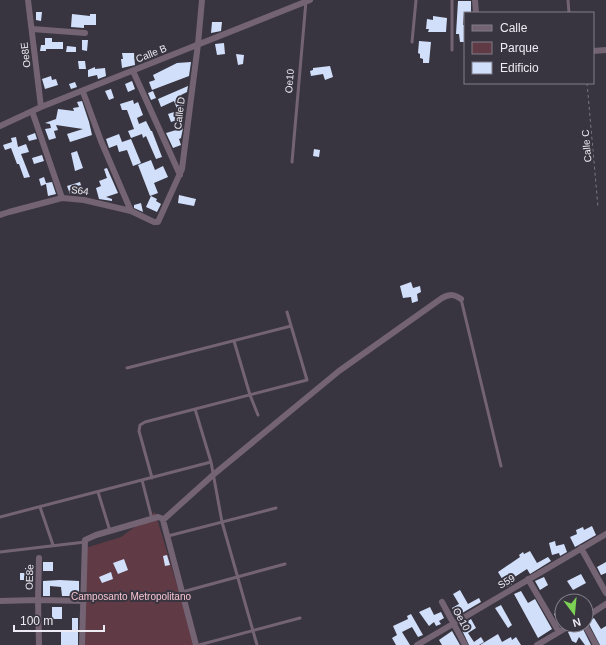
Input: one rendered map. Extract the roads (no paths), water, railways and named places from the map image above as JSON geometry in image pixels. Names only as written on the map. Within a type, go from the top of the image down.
[{"type":"street","name":"Oe8E","points":[[28,0],[41,108]]},
{"type":"street","name":"Calle D","points":[[156,222],[159,220],[182,169],[202,0]]},
{"type":"street","points":[[475,0],[476,12]]},
{"type":"street","name":"Calle B","points":[[0,126],[32,111],[83,92],[198,44],[308,1]]},
{"type":"street","points":[[32,29],[85,33]]},
{"type":"street","points":[[594,51],[606,50]]},
{"type":"street","points":[[132,71],[180,175]]},
{"type":"street","points":[[83,92],[131,211]]},
{"type":"street","points":[[32,111],[62,198]]},
{"type":"street","name":"S64","points":[[0,216],[9,212],[62,198],[84,200],[131,211],[156,222]]},
{"type":"street","points":[[163,520],[339,370],[442,298],[450,294],[461,299]]},
{"type":"street","points":[[82,645],[85,542],[88,538],[158,517],[163,520],[198,645]]},
{"type":"street","name":"S59","points":[[416,645],[606,534]]},
{"type":"street","points":[[580,548],[606,593]]},
{"type":"street","name":"OE8e","points":[[38,645],[39,558]]},
{"type":"street","points":[[528,579],[554,623]]},
{"type":"street","points":[[0,601],[84,601]]},
{"type":"street","name":"Oe10","points":[[442,602],[465,645]]},
{"type":"street","points":[[594,612],[606,604]]},
{"type":"street","points":[[537,645],[557,633]]},
{"type":"street","points":[[589,633],[596,645]]},
{"type":"lane","points":[[412,42],[416,0]]},
{"type":"lane","points":[[452,0],[452,50]]},
{"type":"lane","points":[[568,0],[570,12]]},
{"type":"lane","name":"Oe10","points":[[292,162],[308,1]]},
{"type":"lane","points":[[461,299],[501,466]]},
{"type":"lane","points":[[152,478],[139,431],[140,425],[145,422],[195,408],[307,380],[287,312]]},
{"type":"lane","points":[[127,368],[291,326]]},
{"type":"lane","points":[[234,341],[250,395],[258,415]]},
{"type":"lane","points":[[195,408],[211,462],[222,522],[257,645]]},
{"type":"lane","points":[[0,517],[211,462]]},
{"type":"lane","points":[[142,480],[152,519]]},
{"type":"lane","points":[[98,492],[110,531]]},
{"type":"lane","points":[[40,507],[53,545]]},
{"type":"lane","points":[[167,536],[276,508]]},
{"type":"lane","points":[[0,552],[85,542]]},
{"type":"lane","points":[[182,592],[285,564]]},
{"type":"lane","points":[[198,645],[300,618]]},
{"type":"park label","name":"Camposanto Metropolitano","points":[[131,596]]}]
